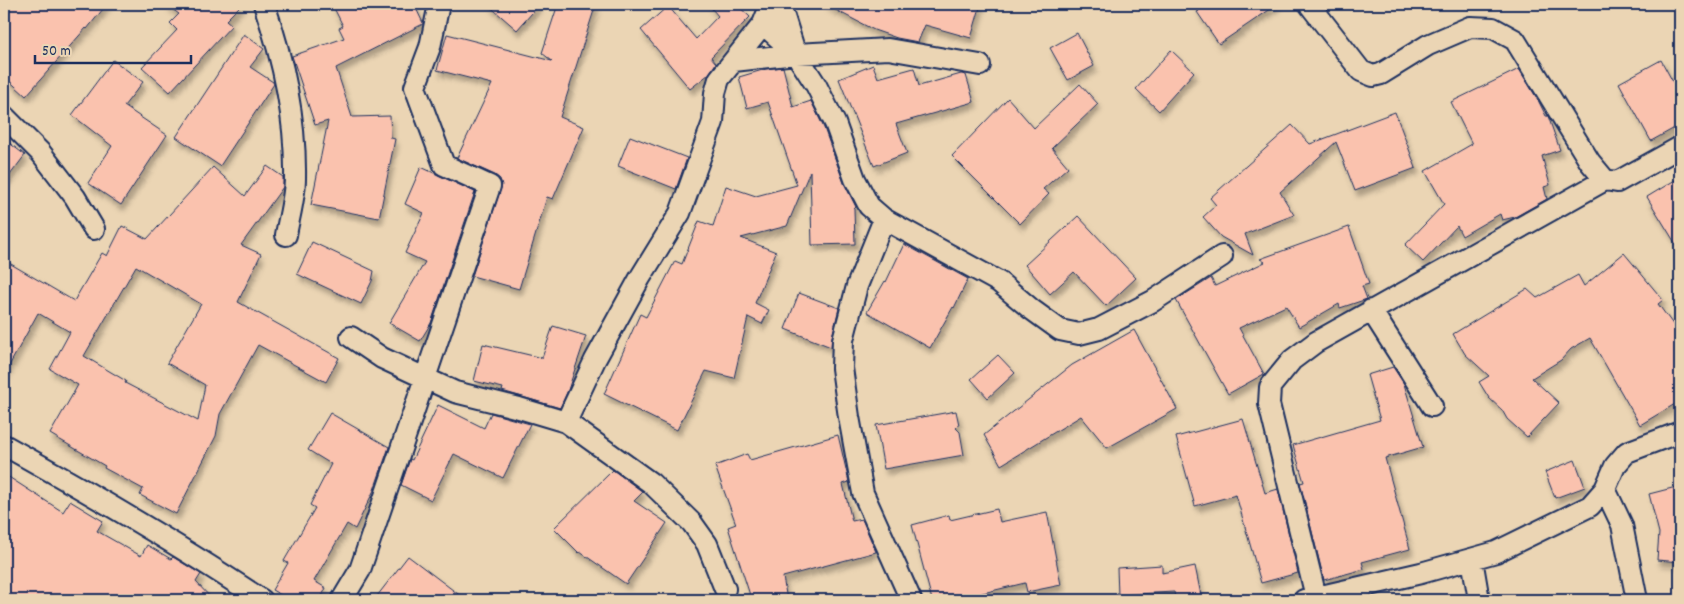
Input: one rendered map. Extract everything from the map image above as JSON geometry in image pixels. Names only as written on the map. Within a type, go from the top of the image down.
[{"type":"street","points":[[264,4],[276,37],[291,109],[295,179],[286,236]]},
{"type":"street","points":[[342,600],[360,570],[490,186],[444,165],[416,87],[430,47],[439,4]]},
{"type":"street","points":[[566,422],[594,360],[640,278],[680,213],[714,122],[715,93],[719,79],[763,24],[771,4]]},
{"type":"street","points":[[780,4],[796,54]]},
{"type":"street","points":[[1309,4],[1361,71],[1373,76],[1381,74],[1428,44],[1470,27],[1493,28],[1515,40],[1590,162],[1604,180]]},
{"type":"street","points":[[763,24],[796,54],[816,85],[835,124],[855,179],[869,206],[884,219],[999,282],[1060,330],[1079,334],[1099,329],[1153,302],[1222,256]]},
{"type":"street","points":[[734,61],[796,54],[888,49],[980,65]]},
{"type":"street","points":[[4,116],[41,153],[75,197],[94,228]]},
{"type":"street","points":[[1680,147],[1617,182],[1604,180],[1310,346],[1292,360],[1270,387],[1269,404],[1310,598],[1421,573],[1496,552],[1590,506],[1605,489],[1615,466],[1627,452],[1680,432]]},
{"type":"street","points":[[884,219],[857,286],[843,340],[842,368],[863,493],[911,600]]},
{"type":"street","points":[[1371,310],[1432,406]]},
{"type":"street","points":[[351,337],[382,358],[455,392],[566,422],[652,483],[692,523],[707,544],[725,589]]},
{"type":"street","points":[[4,445],[98,497],[262,600]]},
{"type":"street","points":[[1605,489],[1622,524],[1637,600]]},
{"type":"street","points":[[1472,558],[1479,600]]},
{"type":"building","points":[[4,4],[107,4],[87,29],[26,96],[4,76]]},
{"type":"building","points":[[165,4],[242,4],[226,20],[232,25],[170,92],[142,67],[177,30],[170,23],[179,14]]},
{"type":"building","points":[[332,4],[414,4],[423,23],[336,68],[352,117],[390,116],[391,138],[395,139],[379,218],[311,205],[328,121],[315,125],[292,56],[344,38],[339,28],[343,26]]},
{"type":"building","points":[[487,4],[540,4],[517,30]]},
{"type":"building","points":[[558,4],[596,4],[560,117],[584,127],[553,199],[547,197],[519,289],[472,276],[502,185],[500,179],[495,175],[457,158],[492,84],[437,70],[447,34],[552,61],[542,53]]},
{"type":"building","points":[[708,4],[736,4],[750,17],[711,57],[716,63],[709,74],[690,89],[641,30],[668,6],[696,39],[718,16]]},
{"type":"building","points":[[824,4],[981,4],[971,38],[925,25],[918,42],[897,38],[874,30]]},
{"type":"building","points":[[1194,4],[1278,4],[1219,44],[1197,12],[1199,11]]},
{"type":"building","points":[[1077,33],[1094,66],[1068,80],[1050,48]]},
{"type":"building","points":[[244,34],[264,49],[250,67],[274,84],[220,166],[176,137]]},
{"type":"building","points":[[1171,50],[1194,72],[1159,111],[1136,89]]},
{"type":"building","points":[[113,60],[143,82],[124,106],[167,135],[121,205],[88,183],[112,146],[72,115]]},
{"type":"building","points":[[1661,60],[1680,95],[1680,125],[1651,141],[1619,83]]},
{"type":"building","points":[[873,65],[878,78],[914,68],[919,86],[961,74],[966,75],[974,102],[896,124],[907,153],[874,166],[839,79]]},
{"type":"building","points":[[783,67],[793,107],[811,101],[824,128],[844,183],[856,207],[854,209],[855,244],[812,245],[810,171],[787,226],[741,238],[776,252],[755,303],[769,310],[762,324],[748,317],[734,378],[706,371],[677,430],[604,394],[640,314],[646,317],[675,261],[682,264],[699,221],[713,226],[726,186],[756,196],[797,185],[768,102],[747,108],[739,77],[766,69]]},
{"type":"building","points":[[1519,69],[1546,116],[1548,116],[1560,150],[1542,156],[1550,185],[1544,187],[1547,199],[1515,217],[1502,220],[1500,214],[1462,236],[1457,226],[1423,262],[1405,245],[1444,204],[1425,171],[1472,144],[1451,102]]},
{"type":"building","points":[[1080,84],[1098,104],[1052,148],[1068,167],[1043,189],[1049,194],[1020,224],[952,156],[1008,98],[1034,128]]},
{"type":"building","points":[[1395,112],[1416,168],[1355,191],[1336,142],[1280,192],[1294,215],[1245,234],[1253,255],[1221,237],[1203,217],[1216,205],[1210,198],[1292,125],[1310,144]]},
{"type":"building","points":[[630,136],[687,158],[676,189],[618,166]]},
{"type":"building","points":[[4,139],[25,155],[4,183]]},
{"type":"building","points":[[267,166],[283,177],[283,187],[241,245],[261,254],[238,302],[339,358],[326,382],[258,345],[220,414],[216,436],[176,514],[140,495],[143,489],[104,468],[105,466],[50,434],[78,385],[50,369],[70,332],[38,313],[4,375],[4,260],[74,301],[102,253],[107,256],[122,226],[147,239],[213,167],[245,196]],"holes":[[[136,266],[201,304],[167,363],[205,385],[198,421],[125,383],[126,381],[84,356]]]},
{"type":"building","points":[[421,167],[475,192],[431,323],[420,341],[389,323],[425,262],[405,253],[424,213],[405,204]]},
{"type":"building","points":[[1680,177],[1680,251],[1647,197]]},
{"type":"building","points":[[1078,216],[1136,278],[1106,306],[1074,272],[1050,294],[1025,265]]},
{"type":"building","points":[[1349,227],[1369,284],[1362,286],[1367,299],[1340,308],[1339,304],[1299,327],[1286,306],[1239,328],[1264,374],[1228,394],[1176,300],[1211,278],[1215,286],[1265,262],[1260,259]]},
{"type":"building","points":[[312,242],[374,271],[372,281],[361,304],[297,274]]},
{"type":"building","points":[[904,244],[968,279],[954,308],[930,348],[867,312],[886,282]]},
{"type":"building","points":[[1624,253],[1663,300],[1658,304],[1680,334],[1680,401],[1640,425],[1590,338],[1571,349],[1561,360],[1532,378],[1559,403],[1527,437],[1507,419],[1502,410],[1489,398],[1479,382],[1489,376],[1465,354],[1453,334],[1527,289],[1537,298],[1578,275],[1584,286]]},
{"type":"building","points":[[799,293],[839,308],[831,347],[785,329]]},
{"type":"building","points":[[553,326],[586,336],[560,408],[502,391],[503,388],[474,381],[483,344],[542,358]]},
{"type":"building","points":[[1134,330],[1177,409],[1107,448],[1081,416],[1001,465],[984,435],[1072,365]]},
{"type":"building","points":[[998,355],[1015,373],[988,398],[971,379]]},
{"type":"building","points":[[1393,367],[1404,384],[1423,447],[1385,458],[1410,549],[1362,562],[1364,569],[1324,580],[1300,483],[1304,482],[1293,445],[1380,420],[1367,375]]},
{"type":"building","points":[[438,405],[484,428],[491,413],[530,424],[503,478],[454,454],[431,500],[401,485],[410,459],[412,460]]},
{"type":"building","points":[[956,411],[959,425],[956,428],[960,432],[964,455],[884,469],[876,425]]},
{"type":"building","points":[[330,413],[389,447],[374,490],[355,529],[347,524],[314,581],[326,588],[320,600],[290,600],[272,590],[288,563],[284,561],[315,508],[310,505],[331,464],[308,450]]},
{"type":"building","points":[[1243,419],[1265,493],[1278,489],[1298,573],[1261,583],[1236,495],[1195,506],[1176,437]]},
{"type":"building","points":[[838,435],[849,482],[843,484],[852,521],[862,519],[876,552],[783,577],[787,600],[751,600],[728,527],[736,524],[715,466],[747,454],[750,460]]},
{"type":"building","points":[[1575,460],[1585,487],[1555,498],[1545,472]]},
{"type":"building","points":[[613,470],[643,492],[634,501],[667,523],[626,584],[579,553],[554,528]]},
{"type":"building","points":[[4,474],[63,512],[70,501],[103,521],[97,531],[141,556],[147,545],[171,559],[173,557],[201,574],[196,582],[213,600],[4,600]]},
{"type":"building","points":[[1680,486],[1680,562],[1657,560],[1659,533],[1649,494]]},
{"type":"building","points":[[997,509],[1000,522],[1047,512],[1061,585],[1027,592],[1025,583],[970,596],[971,600],[932,600],[912,525],[949,515],[950,520]]},
{"type":"building","points":[[408,556],[466,600],[374,600]]},
{"type":"building","points":[[1162,565],[1162,573],[1195,566],[1202,600],[1176,600],[1174,592],[1118,595],[1117,568]]}]
